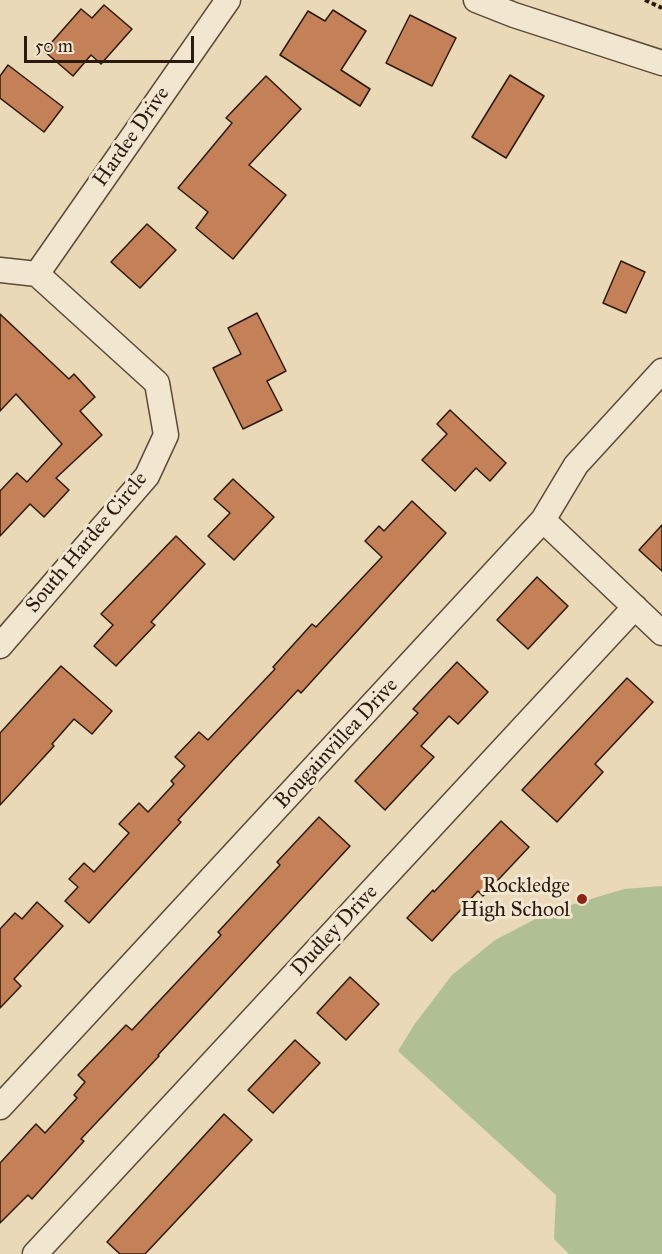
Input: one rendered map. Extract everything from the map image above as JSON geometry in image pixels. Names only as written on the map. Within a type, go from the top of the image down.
[{"type":"street","name":"Hardee Drive","points":[[37,274],[228,0]]},
{"type":"street","points":[[476,0],[514,15],[662,63]]},
{"type":"street","points":[[0,270],[37,274]]},
{"type":"street","name":"South Hardee Circle","points":[[0,646],[147,476],[166,435],[157,383],[37,274]]},
{"type":"street","name":"Bougainvillea Drive","points":[[0,1107],[543,520],[576,465],[662,371]]},
{"type":"street","points":[[543,520],[662,633]]},
{"type":"street","name":"Dudley Drive","points":[[35,1254],[635,608]]},
{"type":"path","points":[[645,0],[662,8]]},
{"type":"green space","name":"Rockledge High School","points":[[662,886],[662,1254],[569,1254],[554,1239],[556,1195],[398,1051],[414,1025],[452,975],[495,940],[551,911],[624,889]]},
{"type":"building","points":[[104,5],[132,29],[101,64],[91,55],[73,76],[44,51],[81,9],[92,18]]},
{"type":"building","points":[[333,10],[366,31],[341,70],[370,89],[360,106],[280,55],[308,11],[325,21]]},
{"type":"building","points":[[410,15],[456,38],[432,86],[386,63]]},
{"type":"building","points":[[8,65],[63,107],[44,132],[0,98],[0,76]]},
{"type":"building","points":[[510,75],[544,96],[506,158],[472,137]]},
{"type":"building","points":[[266,76],[301,109],[249,165],[286,195],[233,259],[196,228],[208,212],[178,188],[232,123],[226,118]]},
{"type":"building","points":[[147,224],[176,250],[140,288],[111,262]]},
{"type":"building","points":[[621,261],[645,272],[626,313],[603,303]]},
{"type":"building","points":[[257,313],[286,371],[267,381],[282,410],[243,429],[213,368],[241,354],[228,328]]},
{"type":"building","points":[[0,314],[69,379],[74,374],[95,397],[80,411],[102,435],[56,478],[69,490],[44,517],[30,504],[0,536],[0,491],[17,473],[27,482],[62,444],[16,394],[0,411]]},
{"type":"building","points":[[450,410],[506,463],[490,481],[476,468],[455,491],[422,460],[447,434],[437,424]]},
{"type":"building","points":[[233,479],[274,517],[234,560],[208,536],[230,513],[214,499]]},
{"type":"building","points":[[412,501],[446,533],[301,693],[298,690],[231,762],[178,820],[181,822],[89,923],[65,901],[78,887],[69,879],[84,863],[94,872],[129,833],[119,824],[139,803],[148,812],[174,784],[171,781],[185,766],[175,757],[199,732],[208,740],[275,669],[273,667],[312,624],[316,627],[382,557],[365,541],[379,526],[384,531]]},
{"type":"building","points":[[662,525],[662,571],[639,550]]},
{"type":"building","points":[[176,536],[205,564],[151,622],[155,625],[116,666],[94,646],[113,625],[101,614]]},
{"type":"building","points":[[537,577],[568,606],[528,649],[497,620]]},
{"type":"building","points":[[457,662],[488,692],[458,724],[449,716],[421,746],[434,757],[385,810],[355,781],[418,713],[413,709]]},
{"type":"building","points":[[61,666],[112,711],[92,734],[74,719],[52,744],[54,746],[0,805],[0,733]]},
{"type":"building","points":[[627,678],[653,702],[595,764],[603,772],[557,822],[522,790]]},
{"type":"building","points":[[319,817],[350,846],[81,1139],[84,1141],[32,1199],[28,1195],[0,1223],[0,1163],[36,1124],[45,1133],[77,1098],[74,1095],[85,1082],[78,1075],[126,1025],[132,1030],[221,935],[218,932],[280,865],[277,862]]},
{"type":"building","points":[[501,821],[529,847],[483,896],[478,891],[432,941],[407,918]]},
{"type":"building","points":[[37,902],[63,926],[14,979],[21,986],[0,1008],[0,929],[15,913],[22,919]]},
{"type":"building","points":[[350,977],[379,1004],[346,1040],[317,1013]]},
{"type":"building","points":[[295,1040],[320,1063],[273,1113],[248,1090]]},
{"type":"building","points":[[224,1114],[252,1140],[145,1254],[120,1254],[107,1242]]},
{"type":"place","name":"Rockledge High School","points":[[582,899]]}]
